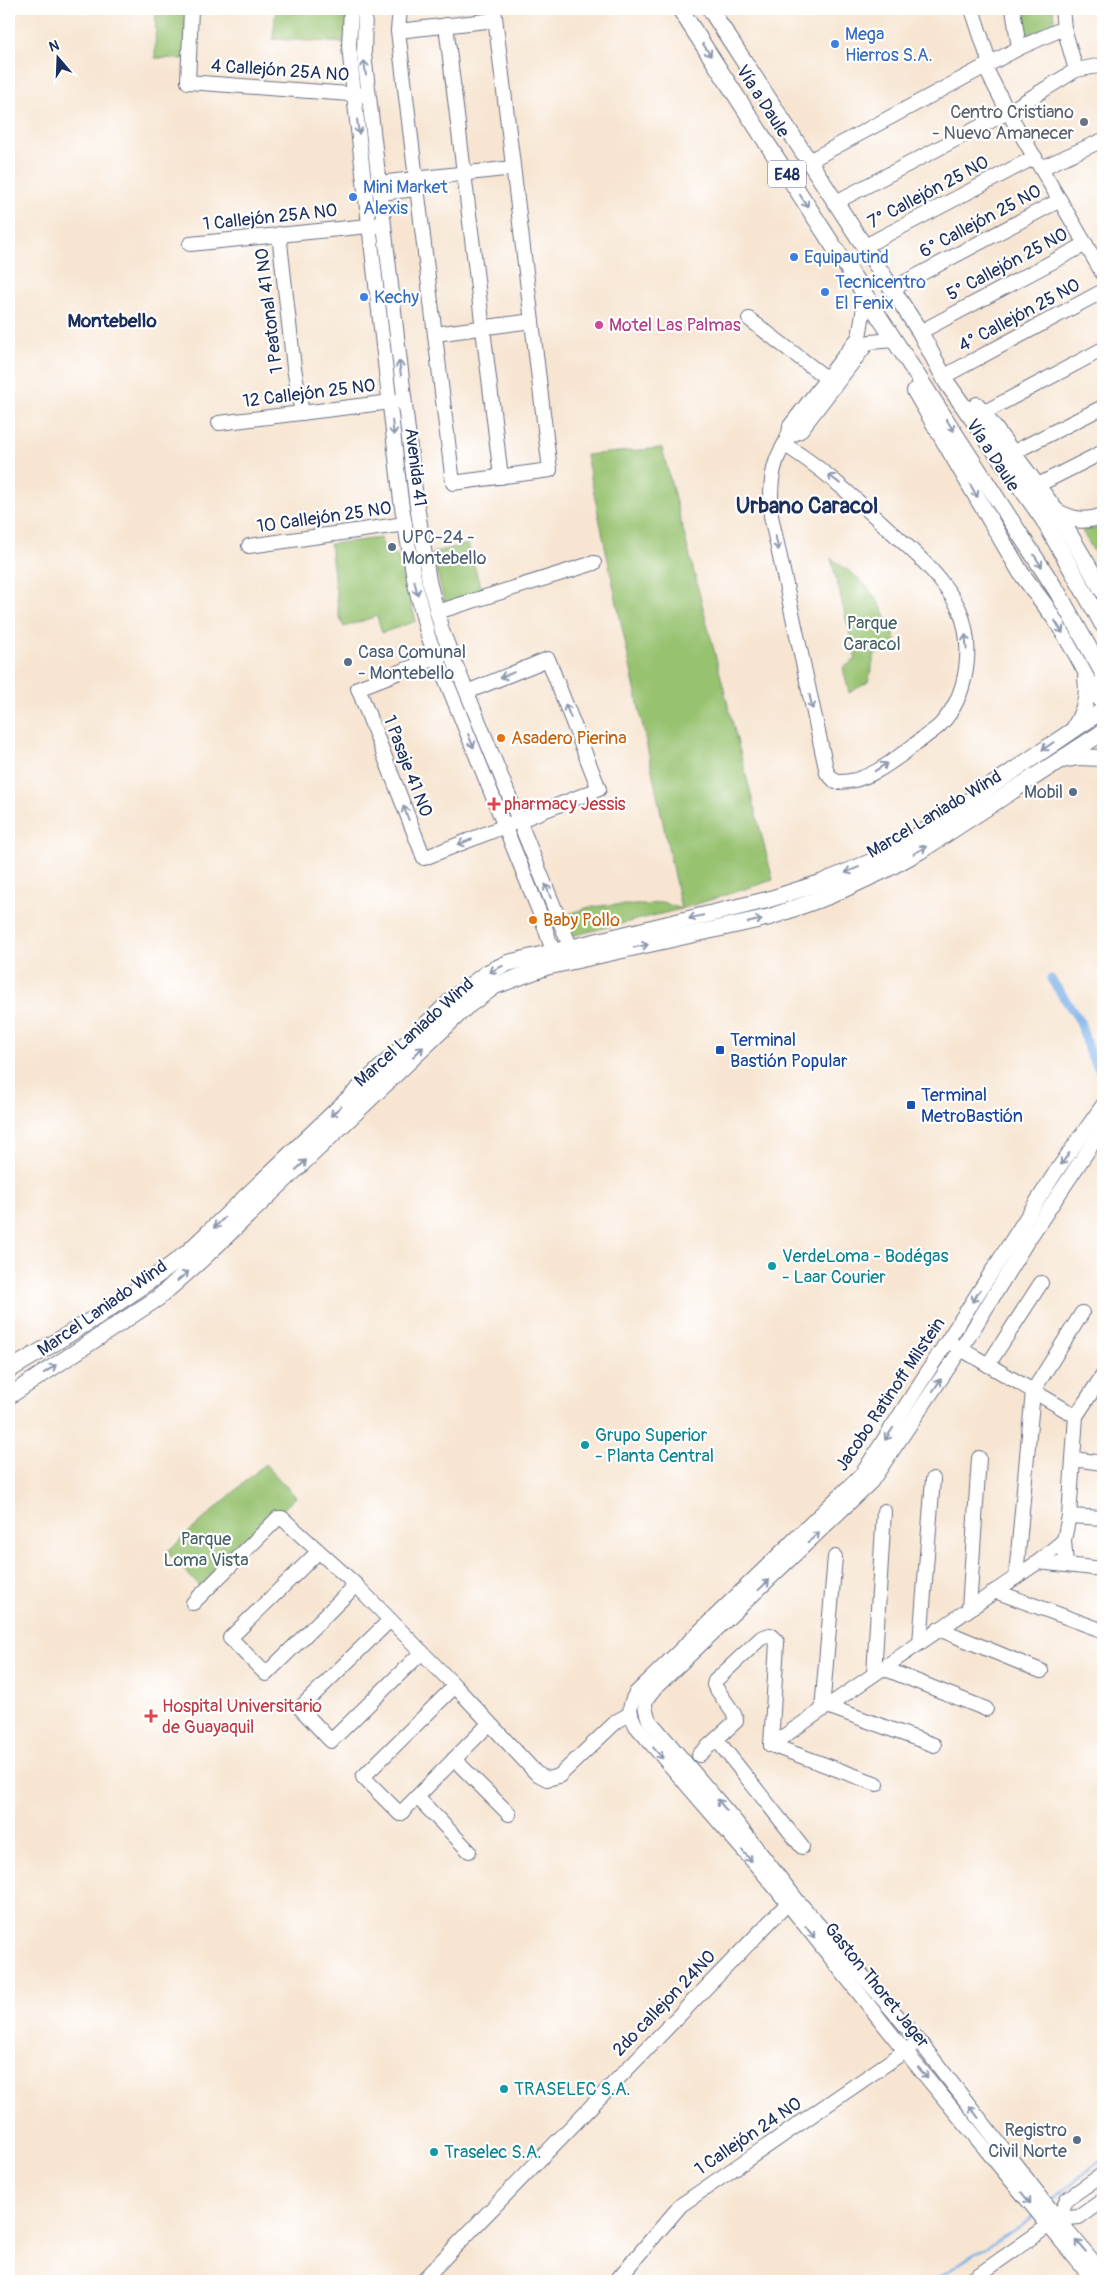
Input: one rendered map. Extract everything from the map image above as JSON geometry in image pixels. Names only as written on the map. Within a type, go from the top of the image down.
[{"type":"main road","name":"Vía a Daule","points":[[680,9],[1058,593],[1103,673]]},
{"type":"main road","name":"Vía a Daule","points":[[710,9],[920,332],[948,383],[1043,519],[1103,625]]},
{"type":"main road","name":"Vía a Daule","points":[[920,332],[1014,452],[1056,511]]},
{"type":"main road","name":"Vía a Daule","points":[[894,340],[901,366],[1021,573],[1056,620],[1081,664]]},
{"type":"main road","points":[[1056,511],[1078,521],[1103,516]]},
{"type":"main road","name":"E48","points":[[1056,511],[1103,591]]},
{"type":"main road","points":[[1075,728],[1087,700],[1088,685],[1081,664],[1103,668]]},
{"type":"main road","name":"E48","points":[[1081,664],[1103,704]]},
{"type":"main road","name":"Marcel Laniado Wind","points":[[573,954],[766,900],[823,882],[878,859],[920,834],[1103,710]]},
{"type":"main road","name":"Marcel Laniado Wind","points":[[9,1370],[138,1290],[187,1253],[473,982],[508,963],[555,958],[770,917],[828,896],[885,870],[920,850],[1103,732]]},
{"type":"main road","points":[[1058,761],[1078,757],[1103,758]]},
{"type":"main road","name":"Marcel Laniado Wind","points":[[9,1396],[158,1298],[202,1259],[466,1007],[495,986],[555,958]]},
{"type":"street","name":"4 Callejón 25A NO","points":[[191,9],[188,82],[369,96]]},
{"type":"street","name":"Avenida 41","points":[[350,9],[349,46],[382,342],[405,524],[415,584],[428,636],[541,916],[555,958]]},
{"type":"street","name":"Avenida 41","points":[[365,9],[364,54],[416,499],[429,581],[437,612],[451,652],[573,954]]},
{"type":"street","points":[[398,31],[446,25],[495,14],[550,470],[453,484],[398,31],[400,9]]},
{"type":"street","points":[[972,9],[988,66],[1008,112],[1103,274]]},
{"type":"street","points":[[1013,9],[1019,48]]},
{"type":"street","points":[[1062,9],[1064,28],[1076,70]]},
{"type":"street","points":[[446,25],[501,477]]},
{"type":"street","points":[[809,161],[1019,48],[1064,28]]},
{"type":"street","points":[[836,202],[1008,112],[1076,70],[1103,65]]},
{"type":"street","name":"7° Callejón 25 NO","points":[[865,246],[1038,163],[1103,140]]},
{"type":"street","points":[[380,188],[513,168]]},
{"type":"street","name":"6° Callejón 25 NO","points":[[892,289],[1060,200]]},
{"type":"street","name":"1 Callejón 25A NO","points":[[190,244],[384,224]]},
{"type":"street","name":"1 Peatonal 41 NO","points":[[279,234],[294,368],[302,413]]},
{"type":"street","name":"5° Callejón 25 NO","points":[[920,332],[1086,244]]},
{"type":"street","name":"4° Callejón 25 NO","points":[[952,372],[1103,291]]},
{"type":"street","points":[[831,381],[858,337],[866,295]]},
{"type":"street","points":[[749,319],[831,381]]},
{"type":"street","points":[[435,334],[532,321]]},
{"type":"street","points":[[382,342],[397,340]]},
{"type":"street","points":[[788,440],[841,485],[939,578],[959,610],[967,640],[966,671],[958,698],[940,725],[905,752],[868,776],[848,783],[836,782],[827,773],[771,516],[771,489],[776,461],[788,440],[790,426],[866,345],[870,342],[894,340]]},
{"type":"street","points":[[983,412],[1103,349]]},
{"type":"street","name":"12 Callejón 25 NO","points":[[218,423],[404,400]]},
{"type":"street","points":[[1014,452],[1103,407]]},
{"type":"street","points":[[1038,485],[1103,452]]},
{"type":"street","name":"10 Callejón 25 NO","points":[[249,546],[405,524]]},
{"type":"street","points":[[437,612],[594,563]]},
{"type":"street","points":[[437,658],[451,652]]},
{"type":"street","name":"1 Pasaje 41 NO","points":[[437,658],[358,688],[424,858],[505,826]]},
{"type":"street","points":[[467,692],[548,659],[599,789],[505,826]]},
{"type":"street","name":"Jacobo Ratinoff Milstein","points":[[644,1707],[646,1697],[654,1688],[862,1474],[1057,1170],[1103,1105]]},
{"type":"street","name":"Jacobo Ratinoff Milstein","points":[[630,1714],[630,1703],[636,1693],[871,1482],[961,1349],[1026,1243],[1103,1128]]},
{"type":"street","points":[[988,1365],[1041,1283]]},
{"type":"street","points":[[1016,1576],[1033,1391],[1082,1313]]},
{"type":"street","points":[[948,1341],[1076,1416]]},
{"type":"street","points":[[1066,1565],[1064,1540],[1069,1516],[1076,1416],[1103,1376]]},
{"type":"street","points":[[969,1609],[980,1458]]},
{"type":"street","points":[[1073,1459],[1103,1463]]},
{"type":"street","points":[[920,1642],[933,1479]]},
{"type":"street","points":[[878,1671],[884,1511]]},
{"type":"street","points":[[1069,1516],[1103,1518]]},
{"type":"street","points":[[193,1603],[278,1518],[286,1520],[318,1552],[356,1585],[455,1686],[536,1773],[547,1779],[559,1776],[617,1721],[630,1714]]},
{"type":"street","points":[[771,1745],[1038,1562],[1064,1540]]},
{"type":"street","points":[[318,1552],[230,1638],[266,1674],[356,1585]]},
{"type":"street","points":[[825,1708],[836,1557]]},
{"type":"street","points":[[1038,1562],[1103,1568]]},
{"type":"street","points":[[995,1591],[1101,1630]]},
{"type":"street","points":[[390,1620],[300,1708],[332,1741],[422,1652]]},
{"type":"street","points":[[939,1629],[1041,1671]]},
{"type":"street","points":[[699,1755],[736,1721],[734,1714],[714,1685],[716,1681],[760,1638],[770,1635],[777,1642],[771,1745]]},
{"type":"street","points":[[878,1671],[986,1709]]},
{"type":"street","points":[[455,1686],[363,1777],[400,1814],[490,1724]]},
{"type":"street","name":"Gaston Thoret Jager","points":[[644,1707],[649,1720],[788,1904],[905,2052],[1054,2223],[1103,2273]]},
{"type":"street","points":[[825,1708],[934,1744]]},
{"type":"street","name":"Gaston Thoret Jager","points":[[630,1714],[636,1726],[797,1900],[919,2041],[1054,2223],[1094,2281]]},
{"type":"street","points":[[717,1740],[802,1847]]},
{"type":"street","points":[[771,1745],[877,1784]]},
{"type":"street","points":[[454,1759],[509,1814]]},
{"type":"street","points":[[417,1797],[469,1851]]},
{"type":"street","name":"2do callejon 24NO","points":[[422,2281],[788,1904]]},
{"type":"street","name":"1 Callejón 24 NO","points":[[616,2281],[681,2205],[919,2041]]},
{"type":"street","points":[[1054,2223],[1067,2199],[1103,2174]]},
{"type":"street","points":[[970,2281],[1054,2223],[1079,2217],[1103,2200]]},
{"type":"green space","points":[[156,9],[187,9],[184,59],[155,58]]},
{"type":"green space","points":[[276,9],[347,9],[349,43],[273,39]]},
{"type":"green space","points":[[1018,9],[1053,9],[1055,25],[1023,36]]},
{"type":"green space","points":[[662,448],[773,880],[681,909],[586,455]]},
{"type":"green space","points":[[1103,527],[1103,567],[1082,531]]},
{"type":"green space","points":[[381,538],[385,555],[397,554],[416,621],[382,633],[377,616],[344,627],[339,616],[330,544]]},
{"type":"green space","points":[[468,544],[482,593],[445,605],[432,553]]},
{"type":"green space","name":"Parque Caracol","points":[[831,558],[858,579],[874,596],[888,620],[897,646],[875,654],[868,682],[849,693],[843,668],[856,659]]},
{"type":"green space","points":[[662,902],[681,909],[567,937],[558,918],[586,908],[608,905],[645,905]]},
{"type":"green space","name":"Parque Loma Vista","points":[[265,1464],[296,1497],[201,1588],[167,1552]]},
{"type":"waterway","points":[[1051,979],[1080,1021],[1089,1052],[1103,1076]]},
{"type":"waterway","points":[[1050,2202],[1103,2158]]},
{"type":"waterway","points":[[930,2281],[1014,2231],[1034,2215]]},
{"type":"place","name":"Mega Hierros S.A.","points":[[835,44]]},
{"type":"place","name":"Centro Cristiano - Nuevo Amanecer","points":[[1084,122]]},
{"type":"place","name":"Mini Market Alexis","points":[[353,197]]},
{"type":"place","name":"Equipautind","points":[[794,257]]},
{"type":"place","name":"Tecnicentro El Fenix","points":[[825,292]]},
{"type":"place","name":"Kechy","points":[[364,297]]},
{"type":"place","name":"Motel Las Palmas","points":[[599,325]]},
{"type":"place","name":"UPC-24 - Montebello","points":[[392,547]]},
{"type":"place","name":"Casa Comunal - Montebello","points":[[348,662]]},
{"type":"place","name":"Asadero Pierina","points":[[501,738]]},
{"type":"place","name":"Mobil","points":[[1073,792]]},
{"type":"place","name":"pharmacy Jessis","points":[[494,804]]},
{"type":"place","name":"Baby Pollo","points":[[533,920]]},
{"type":"place","name":"Terminal Bastión Popular","points":[[720,1050]]},
{"type":"place","name":"Terminal MetroBastión","points":[[911,1105]]},
{"type":"place","name":"VerdeLoma - Bodégas - Laar Courier","points":[[772,1266]]},
{"type":"place","name":"Grupo Superior - Planta Central","points":[[585,1445]]},
{"type":"place","name":"Hospital Universitario de Guayaquil","points":[[151,1716]]},
{"type":"place","name":"TRASELEC S.A.","points":[[504,2089]]},
{"type":"place","name":"Registro Civil Norte","points":[[1077,2140]]},
{"type":"place","name":"Traselec S.A.","points":[[434,2152]]},
{"type":"district","name":"Montebello","points":[[112,320]]},
{"type":"district","name":"Urbano Caracol","points":[[807,505]]}]
